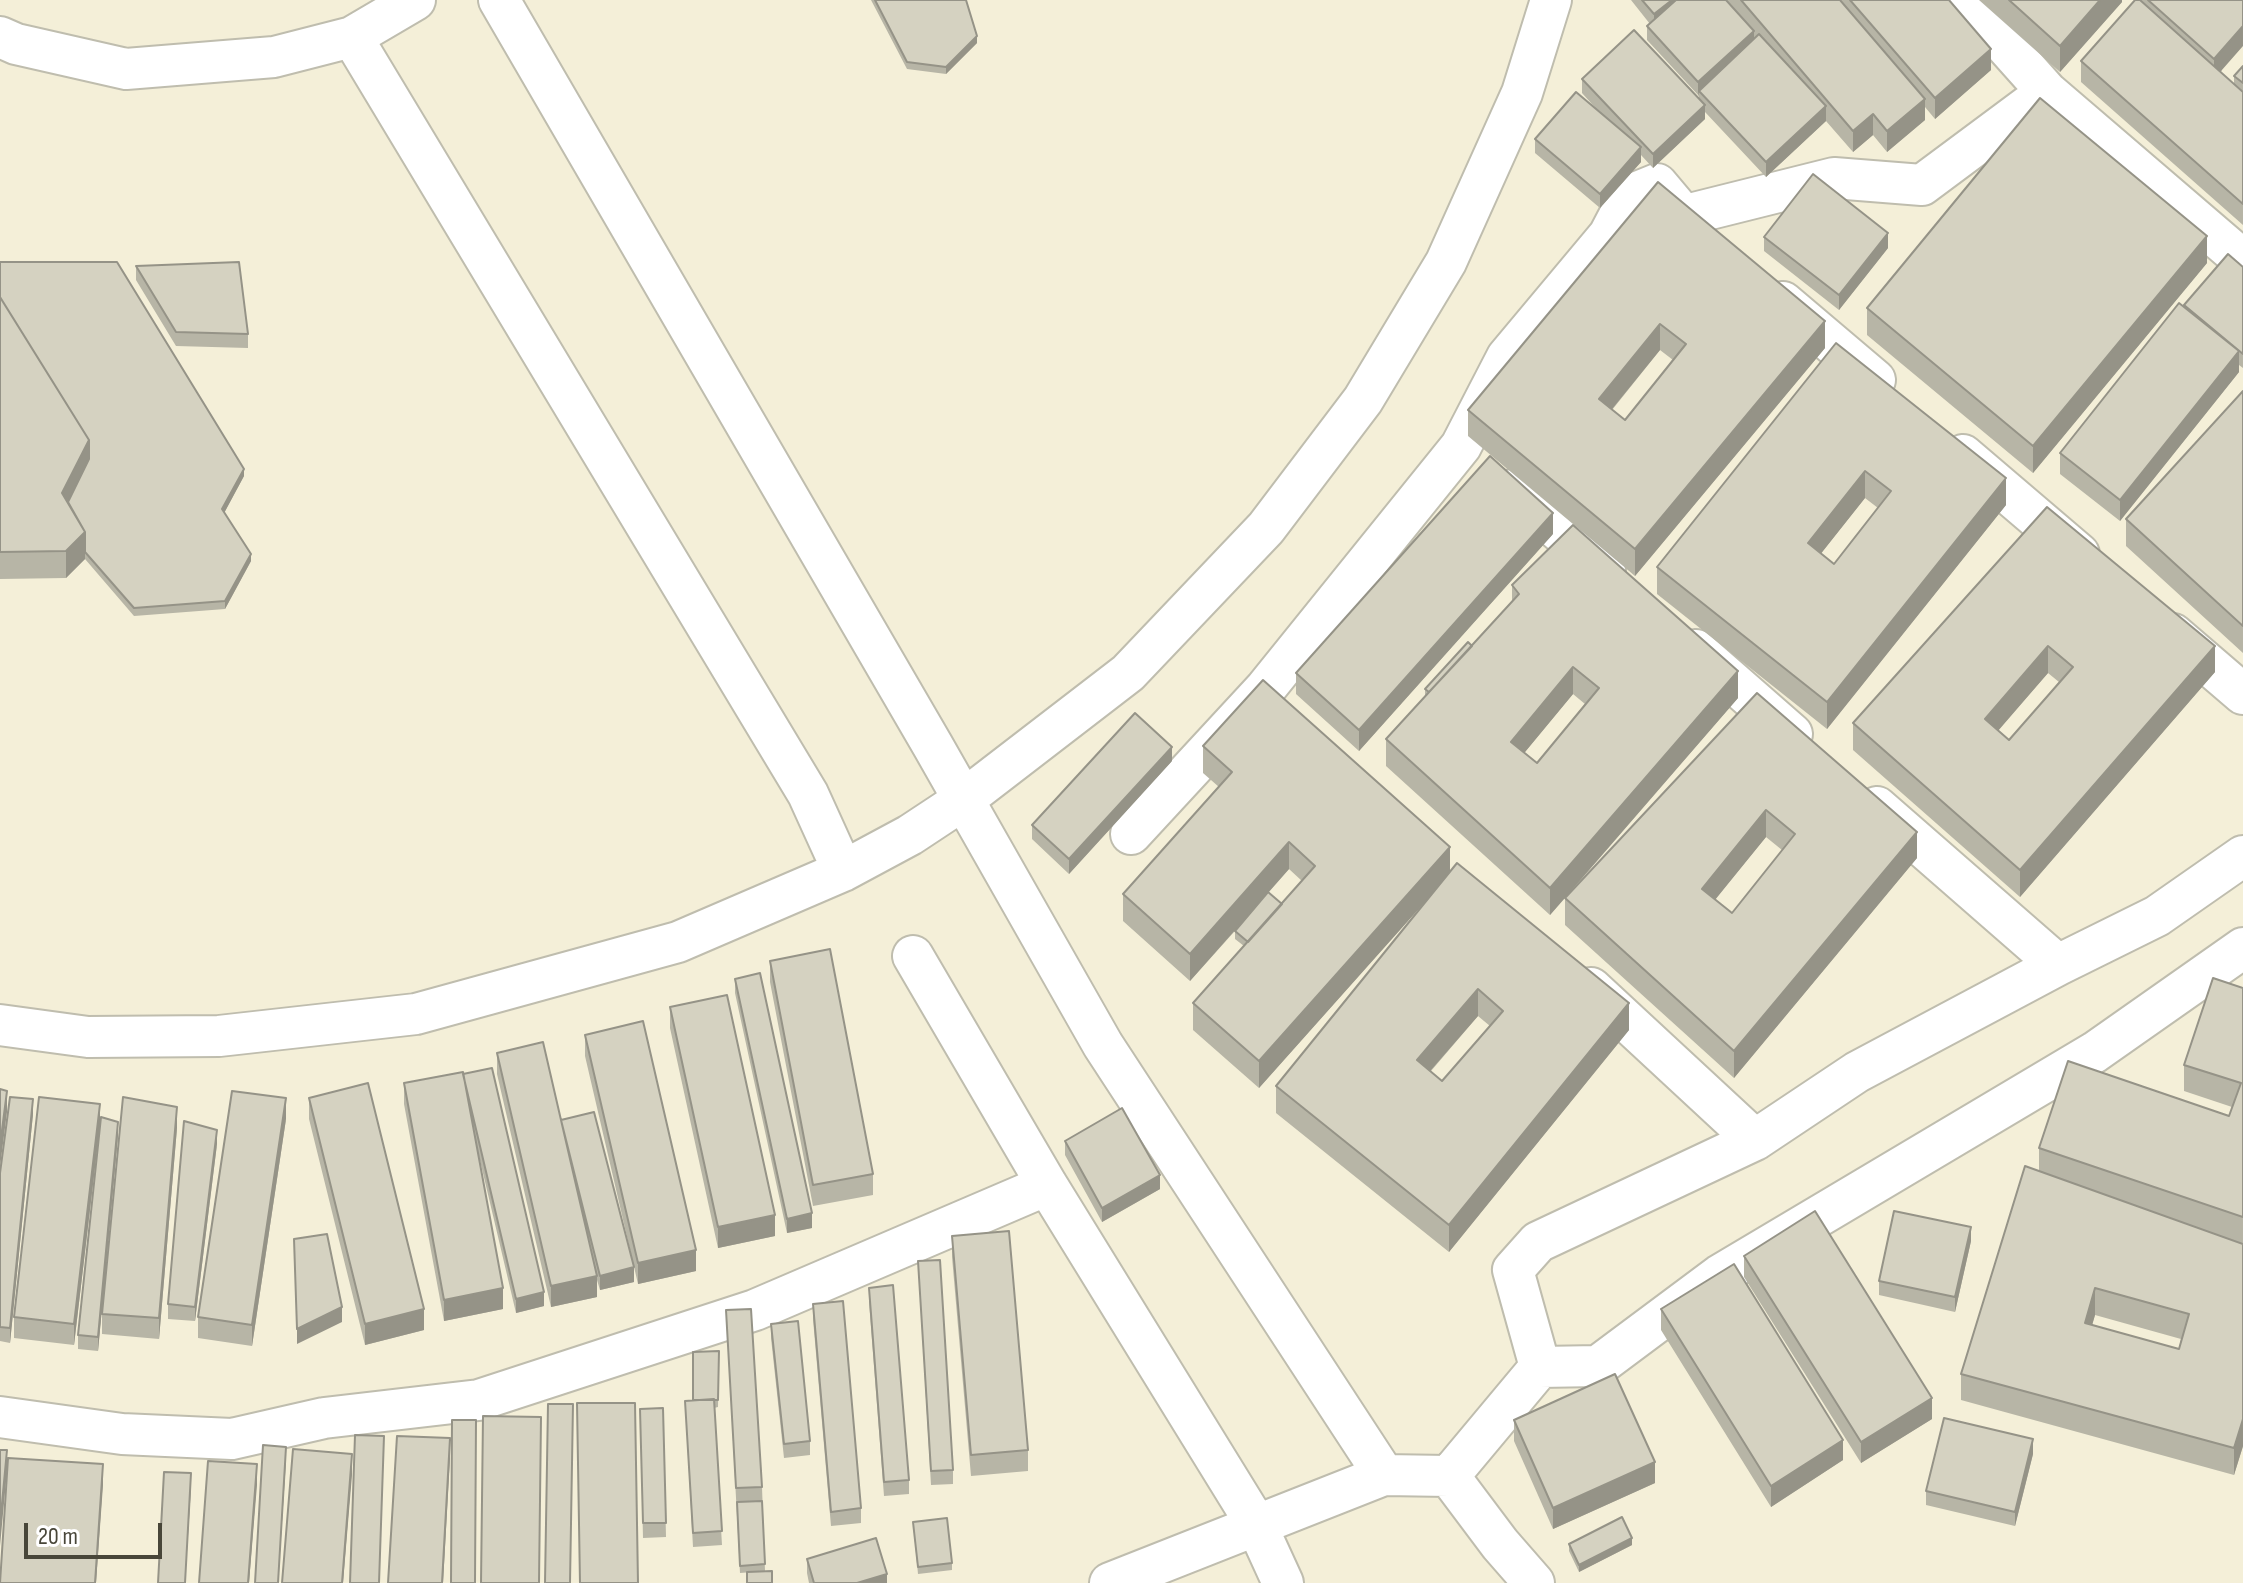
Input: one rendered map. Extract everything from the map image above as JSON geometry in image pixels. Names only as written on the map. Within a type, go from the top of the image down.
[{"type":"street","points":[[0,37],[16,44],[126,69],[274,57],[352,37],[415,0]]},
{"type":"street","points":[[499,0],[933,746],[1103,1045],[1384,1475]]},
{"type":"street","points":[[0,1025],[88,1037],[219,1036],[416,1014],[678,942],[843,871],[910,835],[963,800],[1128,673],[1266,528],[1363,400],[1446,262],[1522,93],[1551,0]]},
{"type":"street","points":[[1965,0],[2047,92],[2243,260]]},
{"type":"street","points":[[352,37],[808,794],[843,871]]},
{"type":"street","points":[[1682,216],[1834,178],[1922,185],[2047,92]]},
{"type":"street","points":[[1131,834],[1277,699],[1461,446],[1507,357],[1609,235],[1630,195],[1657,184],[1682,216],[1718,246]]},
{"type":"street","points":[[1753,277],[1897,399]]},
{"type":"street","points":[[1933,429],[2112,582]]},
{"type":"street","points":[[1461,446],[1628,591]]},
{"type":"street","points":[[2147,613],[2243,694]]},
{"type":"street","points":[[1664,622],[1819,757]]},
{"type":"street","points":[[1855,788],[2058,965]]},
{"type":"street","points":[[1540,1367],[1513,1270],[1538,1242],[1755,1140],[1857,1072],[2157,916],[2243,856]]},
{"type":"street","points":[[1449,1476],[1540,1367],[1598,1366],[1720,1275],[2095,1052],[2243,948]]},
{"type":"street","points":[[913,956],[1047,1185],[1256,1524],[1283,1583]]},
{"type":"street","points":[[1569,968],[1755,1140]]},
{"type":"street","points":[[0,1417],[122,1434],[232,1439],[324,1418],[479,1400],[755,1310],[1047,1185]]},
{"type":"street","points":[[1110,1583],[1384,1475],[1449,1476]]},
{"type":"street","points":[[1449,1476],[1534,1583]]},
{"type":"shaded area","points":[[0,0],[2243,0],[2243,1583],[0,1583]]},
{"type":"building","points":[[875,0],[966,0],[977,36],[946,67],[907,62]]},
{"type":"building","points":[[1642,0],[1672,0],[1654,14]]},
{"type":"building","points":[[1676,0],[1726,0],[1754,31],[1698,82],[1647,26]]},
{"type":"building","points":[[1741,0],[1840,0],[1925,99],[1887,131],[1873,114],[1853,131]]},
{"type":"building","points":[[1850,0],[1949,0],[1991,49],[1935,98]]},
{"type":"building","points":[[2009,0],[2100,0],[2060,46]]},
{"type":"building","points":[[2135,0],[2140,0],[2243,92],[2243,204],[2081,61]]},
{"type":"building","points":[[2148,0],[2243,0],[2243,26],[2214,59]]},
{"type":"building","points":[[1634,30],[1705,105],[1653,154],[1582,79]]},
{"type":"building","points":[[1759,34],[1826,106],[1766,162],[1699,91]]},
{"type":"building","points":[[2243,66],[2243,83],[2234,76]]},
{"type":"building","points":[[1576,92],[1641,147],[1600,194],[1535,139]]},
{"type":"building","points":[[2040,98],[2207,236],[2033,446],[1867,308]]},
{"type":"building","points":[[1813,174],[1888,233],[1839,295],[1764,237]]},
{"type":"building","points":[[1658,182],[1825,321],[1635,549],[1468,410]],"holes":[[[1660,324],[1686,344],[1625,420],[1599,399]]]},
{"type":"building","points":[[2228,254],[2243,267],[2243,354],[2184,305]]},
{"type":"building","points":[[0,262],[117,262],[244,469],[222,509],[251,554],[225,601],[134,608],[85,552],[85,532],[68,502],[89,459],[89,440],[0,297]]},
{"type":"building","points":[[239,262],[248,334],[176,332],[136,266]]},
{"type":"building","points":[[0,297],[89,440],[62,493],[85,532],[66,551],[0,552]]},
{"type":"building","points":[[2179,303],[2239,351],[2120,500],[2060,453]]},
{"type":"building","points":[[1836,343],[2006,478],[1827,702],[1657,567]],"holes":[[[1865,471],[1891,491],[1834,564],[1808,543]]]},
{"type":"building","points":[[2243,391],[2243,626],[2126,519]]},
{"type":"building","points":[[1490,456],[1553,513],[1359,730],[1296,673]]},
{"type":"building","points":[[2047,507],[2215,646],[2020,870],[1853,723]],"holes":[[[2048,646],[2073,667],[2009,740],[1985,719]]]},
{"type":"building","points":[[1573,525],[1738,671],[1550,888],[1386,739],[1519,594],[1512,585]],"holes":[[[1573,667],[1599,688],[1537,763],[1511,742]]]},
{"type":"building","points":[[1468,642],[1472,646],[1429,692],[1425,689]]},
{"type":"building","points":[[1263,680],[1450,847],[1259,1061],[1193,1003],[1315,866],[1289,842],[1190,954],[1123,894],[1232,772],[1203,746]]},
{"type":"building","points":[[1757,693],[1917,832],[1734,1051],[1565,898]],"holes":[[[1766,810],[1795,834],[1732,913],[1702,889]]]},
{"type":"building","points":[[1135,713],[1172,747],[1069,859],[1032,825]]},
{"type":"building","points":[[1457,863],[1629,1003],[1449,1225],[1276,1086]],"holes":[[[1478,989],[1503,1011],[1442,1081],[1417,1060]]]},
{"type":"building","points":[[1268,892],[1282,904],[1248,942],[1235,931]]},
{"type":"building","points":[[830,949],[873,1174],[813,1185],[770,961]]},
{"type":"building","points":[[760,973],[812,1213],[787,1219],[735,979]]},
{"type":"building","points":[[2213,978],[2243,988],[2243,1217],[2039,1148],[2068,1061],[2229,1116],[2241,1083],[2184,1065]]},
{"type":"building","points":[[727,995],[775,1215],[718,1227],[670,1007]]},
{"type":"building","points":[[643,1021],[696,1250],[638,1263],[585,1035]]},
{"type":"building","points":[[543,1042],[597,1276],[551,1286],[497,1053]]},
{"type":"building","points":[[492,1068],[544,1292],[516,1299],[463,1074]]},
{"type":"building","points":[[463,1072],[503,1288],[444,1300],[404,1083]]},
{"type":"building","points":[[368,1083],[424,1309],[365,1324],[309,1098]]},
{"type":"building","points":[[0,1089],[7,1091],[0,1146]]},
{"type":"building","points":[[232,1091],[286,1098],[252,1325],[198,1317]]},
{"type":"building","points":[[10,1097],[33,1099],[10,1328],[0,1327],[0,1173]]},
{"type":"building","points":[[39,1097],[100,1104],[74,1324],[14,1317]]},
{"type":"building","points":[[123,1097],[177,1107],[159,1318],[102,1314]]},
{"type":"building","points":[[1122,1108],[1160,1175],[1102,1208],[1065,1141]]},
{"type":"building","points":[[594,1112],[634,1267],[600,1276],[561,1120]]},
{"type":"building","points":[[101,1117],[118,1122],[98,1337],[78,1335]]},
{"type":"building","points":[[184,1121],[217,1130],[195,1307],[168,1304]]},
{"type":"building","points":[[2025,1166],[2243,1244],[2243,1419],[2234,1448],[1961,1374]],"holes":[[[2095,1288],[2189,1314],[2179,1349],[2085,1323]]]},
{"type":"building","points":[[1815,1211],[1932,1398],[1861,1442],[1744,1256]]},
{"type":"building","points":[[1894,1211],[1971,1227],[1955,1297],[1879,1281]]},
{"type":"building","points":[[1009,1231],[1028,1450],[971,1455],[952,1236]]},
{"type":"building","points":[[327,1234],[342,1307],[297,1329],[294,1239]]},
{"type":"building","points":[[940,1260],[953,1470],[931,1471],[918,1261]]},
{"type":"building","points":[[1734,1264],[1843,1440],[1771,1486],[1661,1309]]},
{"type":"building","points":[[893,1285],[909,1480],[884,1482],[869,1288]]},
{"type":"building","points":[[843,1301],[861,1508],[831,1512],[813,1304]]},
{"type":"building","points":[[751,1309],[762,1487],[736,1488],[726,1310]]},
{"type":"building","points":[[798,1321],[810,1441],[784,1444],[771,1324]]},
{"type":"building","points":[[719,1351],[718,1400],[693,1400],[693,1352]]},
{"type":"building","points":[[1615,1374],[1655,1462],[1553,1508],[1514,1420]]},
{"type":"building","points":[[714,1399],[722,1531],[693,1533],[685,1401]]},
{"type":"building","points":[[577,1403],[635,1403],[638,1583],[580,1583]]},
{"type":"building","points":[[548,1404],[573,1404],[570,1583],[545,1583]]},
{"type":"building","points":[[663,1408],[666,1523],[643,1523],[640,1409]]},
{"type":"building","points":[[483,1416],[541,1417],[539,1583],[481,1583]]},
{"type":"building","points":[[1944,1418],[2033,1439],[2015,1512],[1926,1491]]},
{"type":"building","points":[[452,1420],[476,1420],[475,1583],[451,1583]]},
{"type":"building","points":[[355,1435],[384,1436],[379,1583],[350,1583]]},
{"type":"building","points":[[397,1436],[450,1438],[442,1583],[388,1583]]},
{"type":"building","points":[[263,1445],[286,1447],[278,1583],[255,1583]]},
{"type":"building","points":[[293,1449],[352,1454],[342,1583],[282,1583]]},
{"type":"building","points":[[0,1450],[7,1450],[0,1525]]},
{"type":"building","points":[[8,1458],[103,1464],[95,1583],[0,1583]]},
{"type":"building","points":[[208,1461],[257,1464],[248,1583],[199,1583]]},
{"type":"building","points":[[164,1472],[191,1473],[185,1583],[158,1583]]},
{"type":"building","points":[[762,1501],[765,1564],[740,1566],[737,1502]]},
{"type":"building","points":[[1622,1517],[1632,1538],[1579,1565],[1569,1544]]},
{"type":"building","points":[[947,1518],[952,1563],[918,1567],[913,1522]]},
{"type":"building","points":[[876,1538],[887,1574],[857,1583],[814,1583],[807,1559]]},
{"type":"building","points":[[772,1571],[772,1583],[747,1583],[747,1572]]}]
